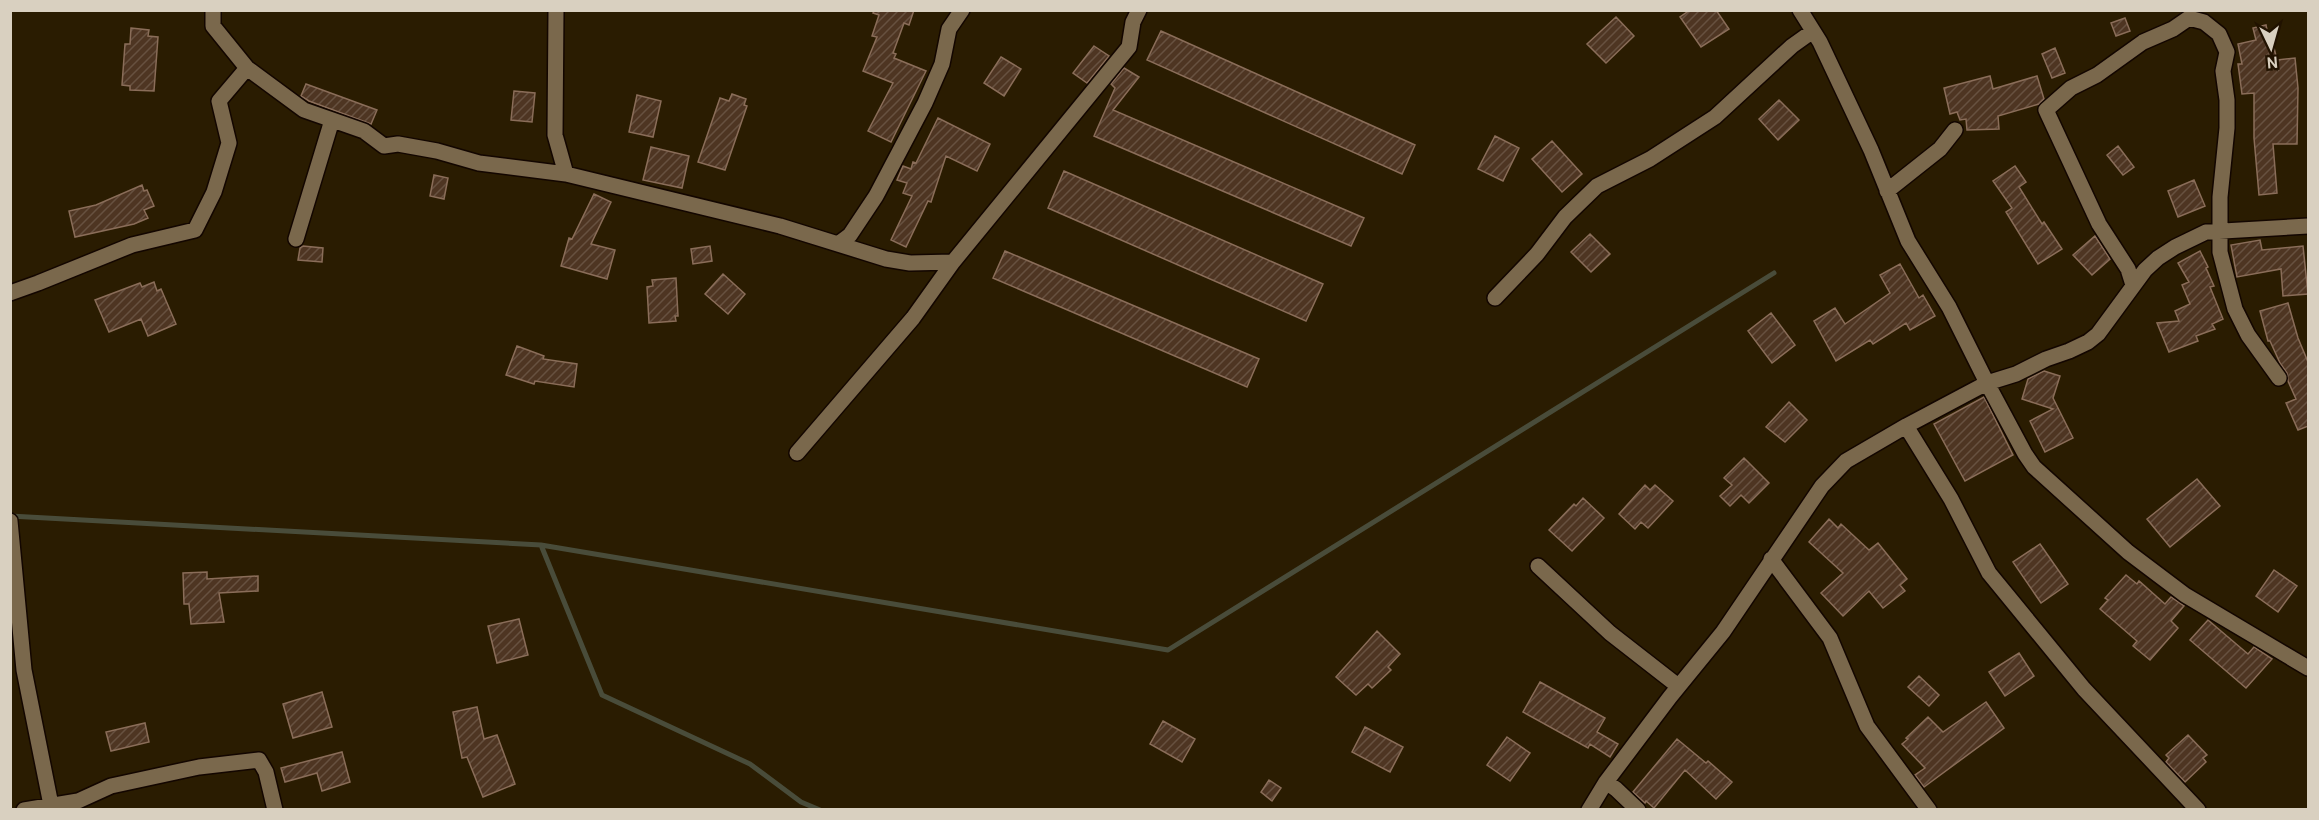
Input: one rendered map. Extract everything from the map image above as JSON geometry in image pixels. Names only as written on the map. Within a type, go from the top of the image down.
[{"type":"street","points":[[213,10],[213,26],[247,68],[304,110],[364,131],[384,146],[398,144],[479,163],[566,174],[712,208],[886,259],[910,263],[953,262]]},
{"type":"street","points":[[556,10],[555,135],[566,174]]},
{"type":"street","points":[[838,244],[850,235],[876,196],[925,103],[942,64],[949,29],[962,10]]},
{"type":"street","points":[[797,453],[913,318],[953,262],[1129,47],[1132,22],[1138,10]]},
{"type":"street","points":[[1800,10],[1813,31],[1861,129],[1908,241],[1949,307],[1987,383],[2034,467],[2128,552],[2185,595],[2308,668]]},
{"type":"street","points":[[2133,285],[2128,269],[2099,224],[2046,110],[2071,88],[2097,75],[2143,42],[2174,29],[2189,18],[2204,22],[2218,34],[2227,52],[2223,70],[2227,100],[2227,128],[2218,231],[2220,252],[2235,309],[2248,335],[2279,378]]},
{"type":"street","points":[[1495,298],[1537,254],[1565,217],[1597,186],[1650,159],[1715,117],[1792,46],[1813,31]]},
{"type":"street","points":[[10,292],[38,284],[132,244],[195,230],[214,192],[229,142],[219,101],[247,68]]},
{"type":"street","points":[[296,239],[332,120]]},
{"type":"street","points":[[1887,191],[1940,149],[1955,130]]},
{"type":"street","points":[[1589,810],[1606,782],[1678,686],[1723,632],[1822,486],[1846,461],[1987,383],[2016,374],[2088,342],[2098,333],[2133,285],[2158,258],[2175,246],[2206,232],[2308,226]]},
{"type":"street","points":[[1906,426],[1951,500],[1989,573],[2084,690],[2199,810]]},
{"type":"street","points":[[10,521],[24,670],[52,807]]},
{"type":"street","points":[[1771,559],[1830,638],[1867,726],[1929,810]]},
{"type":"street","points":[[1538,566],[1610,633],[1678,686]]},
{"type":"street","points":[[24,810],[52,807],[84,798],[111,786],[199,767],[258,760],[266,772],[275,810]]},
{"type":"street","points":[[1606,782],[1638,810]]},
{"type":"building","points":[[874,10],[914,10],[909,25],[904,23],[893,53],[896,54],[894,58],[926,71],[891,142],[868,131],[893,83],[863,71],[877,37],[872,36],[879,15],[873,13]]},
{"type":"building","points":[[1690,10],[1716,10],[1729,29],[1701,47],[1680,17]]},
{"type":"building","points":[[1616,17],[1634,36],[1606,63],[1587,44]]},
{"type":"building","points":[[2125,18],[2130,31],[2116,36],[2111,23]]},
{"type":"building","points":[[2266,25],[2270,45],[2273,44],[2277,60],[2295,58],[2298,88],[2297,144],[2273,144],[2277,193],[2259,195],[2254,138],[2254,93],[2242,94],[2238,64],[2242,64],[2238,44],[2256,40],[2253,28]]},
{"type":"building","points":[[131,28],[149,30],[148,36],[158,37],[154,91],[130,90],[130,86],[122,85],[125,44],[130,44]]},
{"type":"building","points":[[1161,31],[1415,145],[1402,174],[1147,60]]},
{"type":"building","points":[[1094,46],[1109,56],[1087,83],[1073,73]]},
{"type":"building","points":[[2055,48],[2065,73],[2052,78],[2042,54]]},
{"type":"building","points":[[1001,57],[1021,69],[1004,96],[984,83]]},
{"type":"building","points":[[1124,68],[1139,77],[1113,110],[1364,218],[1351,246],[1094,136],[1115,88],[1111,84]]},
{"type":"building","points":[[1990,76],[1993,89],[2037,76],[2044,99],[2039,104],[1998,116],[1999,129],[1967,130],[1966,119],[1960,120],[1957,112],[1950,114],[1944,88]]},
{"type":"building","points":[[306,84],[377,110],[371,124],[309,101],[301,96]]},
{"type":"building","points":[[514,91],[535,93],[532,122],[511,120]]},
{"type":"building","points":[[732,94],[746,99],[744,105],[747,106],[725,170],[698,162],[720,98],[729,101]]},
{"type":"building","points":[[637,95],[661,101],[653,137],[629,132]]},
{"type":"building","points":[[1779,100],[1799,120],[1778,140],[1759,119]]},
{"type":"building","points":[[938,118],[990,144],[977,171],[946,156],[931,202],[928,201],[906,247],[891,240],[912,196],[903,193],[907,183],[897,180],[903,166],[911,169],[913,162],[916,163]]},
{"type":"building","points":[[1495,136],[1519,148],[1503,181],[1478,169]]},
{"type":"building","points":[[1552,141],[1582,174],[1562,192],[1532,159]]},
{"type":"building","points":[[2118,146],[2134,167],[2123,175],[2107,155]]},
{"type":"building","points":[[651,147],[689,156],[682,188],[643,180]]},
{"type":"building","points":[[2015,166],[2026,182],[2019,187],[2042,224],[2044,222],[2062,249],[2038,264],[2006,212],[2012,208],[1993,181]]},
{"type":"building","points":[[1064,171],[1323,284],[1306,321],[1048,208]]},
{"type":"building","points":[[434,175],[448,178],[444,199],[430,196]]},
{"type":"building","points":[[2194,180],[2205,206],[2178,217],[2168,191]]},
{"type":"building","points":[[142,185],[144,191],[147,190],[154,206],[144,210],[148,218],[134,224],[75,237],[69,211],[96,205]]},
{"type":"building","points":[[594,194],[611,202],[591,244],[615,250],[607,279],[561,266],[569,238],[572,239]]},
{"type":"building","points":[[1590,234],[1610,254],[1591,272],[1571,252]]},
{"type":"building","points":[[2095,236],[2110,259],[2092,275],[2073,255]]},
{"type":"building","points":[[2260,240],[2262,250],[2303,246],[2308,294],[2283,296],[2281,269],[2237,277],[2231,245]]},
{"type":"building","points":[[303,246],[323,248],[322,262],[298,260],[300,248]]},
{"type":"building","points":[[710,246],[712,261],[693,264],[691,249]]},
{"type":"building","points":[[1005,251],[1259,359],[1247,387],[993,278]]},
{"type":"building","points":[[2200,251],[2208,267],[2206,268],[2214,286],[2210,287],[2223,319],[2212,324],[2215,329],[2196,336],[2198,341],[2169,352],[2157,323],[2179,321],[2175,311],[2190,304],[2182,285],[2189,282],[2178,263]]},
{"type":"building","points":[[1900,264],[1919,298],[1923,295],[1935,316],[1910,330],[1906,323],[1873,344],[1870,340],[1836,361],[1814,321],[1835,308],[1845,324],[1890,293],[1880,275]]},
{"type":"building","points":[[723,274],[745,294],[728,314],[705,294]]},
{"type":"building","points":[[676,278],[678,316],[675,316],[676,321],[649,323],[647,287],[653,286],[652,280]]},
{"type":"building","points":[[154,282],[157,291],[161,289],[176,324],[148,336],[141,319],[109,332],[95,300],[140,283],[142,287]]},
{"type":"building","points":[[2288,303],[2308,362],[2308,426],[2298,430],[2286,403],[2296,399],[2287,373],[2268,341],[2260,311]]},
{"type":"building","points":[[1771,313],[1795,345],[1772,363],[1748,331]]},
{"type":"building","points":[[517,346],[544,356],[543,359],[577,364],[574,387],[535,381],[534,384],[506,375]]},
{"type":"building","points":[[2044,371],[2060,376],[2053,398],[2073,438],[2045,452],[2030,421],[2053,409],[2022,399],[2028,379]]},
{"type":"building","points":[[1984,397],[2013,455],[1965,481],[1934,424]]},
{"type":"building","points":[[1789,402],[1807,420],[1785,442],[1766,427]]},
{"type":"building","points":[[1744,458],[1769,483],[1749,503],[1741,495],[1730,506],[1720,496],[1732,485],[1724,478]]},
{"type":"building","points":[[2197,479],[2220,506],[2170,547],[2147,519]]},
{"type":"building","points":[[1645,485],[1650,490],[1655,485],[1673,501],[1648,528],[1641,522],[1635,529],[1619,514]]},
{"type":"building","points":[[1583,498],[1604,518],[1572,551],[1549,530]]},
{"type":"building","points":[[1829,519],[1838,528],[1841,524],[1869,550],[1878,543],[1907,579],[1900,585],[1905,591],[1883,608],[1869,591],[1843,616],[1821,593],[1843,573],[1809,542]]},
{"type":"building","points":[[2040,544],[2068,584],[2041,603],[2013,562]]},
{"type":"building","points":[[2274,570],[2297,586],[2278,612],[2256,596]]},
{"type":"building","points":[[207,572],[207,579],[258,576],[258,591],[219,593],[224,622],[191,624],[189,604],[184,604],[183,573]]},
{"type":"building","points":[[2126,575],[2137,584],[2139,581],[2165,604],[2171,597],[2184,606],[2171,621],[2178,628],[2150,660],[2133,646],[2137,641],[2100,609],[2108,600],[2105,598]]},
{"type":"building","points":[[519,619],[528,655],[497,663],[488,626]]},
{"type":"building","points":[[2208,620],[2248,654],[2254,647],[2272,659],[2246,688],[2190,640]]},
{"type":"building","points":[[1377,631],[1400,654],[1388,667],[1391,670],[1372,688],[1368,684],[1356,695],[1336,677]]},
{"type":"building","points":[[2019,653],[2034,676],[2005,696],[1989,672]]},
{"type":"building","points":[[1919,676],[1939,695],[1929,706],[1908,687]]},
{"type":"building","points":[[1540,682],[1605,718],[1597,732],[1618,744],[1610,757],[1590,744],[1588,748],[1523,712]]},
{"type":"building","points":[[322,692],[332,727],[293,738],[283,704]]},
{"type":"building","points":[[1986,702],[2004,728],[1924,787],[1915,775],[1925,768],[1902,744],[1908,739],[1906,738],[1928,717],[1943,732]]},
{"type":"building","points":[[477,707],[484,739],[497,735],[515,784],[483,797],[467,757],[462,758],[453,712]]},
{"type":"building","points":[[1163,721],[1195,739],[1182,762],[1150,744]]},
{"type":"building","points":[[145,723],[149,742],[111,751],[106,732]]},
{"type":"building","points":[[1365,727],[1403,747],[1390,772],[1352,752]]},
{"type":"building","points":[[2188,735],[2207,755],[2203,758],[2206,762],[2185,782],[2166,762],[2169,758],[2166,755]]},
{"type":"building","points":[[1507,737],[1530,753],[1510,781],[1487,765]]},
{"type":"building","points":[[1677,739],[1732,782],[1716,799],[1685,770],[1654,808],[1633,792]]},
{"type":"building","points":[[342,752],[350,782],[322,791],[317,773],[285,782],[281,768]]},
{"type":"building","points":[[1269,780],[1281,788],[1272,801],[1261,792]]},
{"type":"waterway","points":[[10,516],[541,545],[1168,650],[1774,273]]},
{"type":"waterway","points":[[541,545],[602,695],[750,764],[801,802],[820,810]]}]
